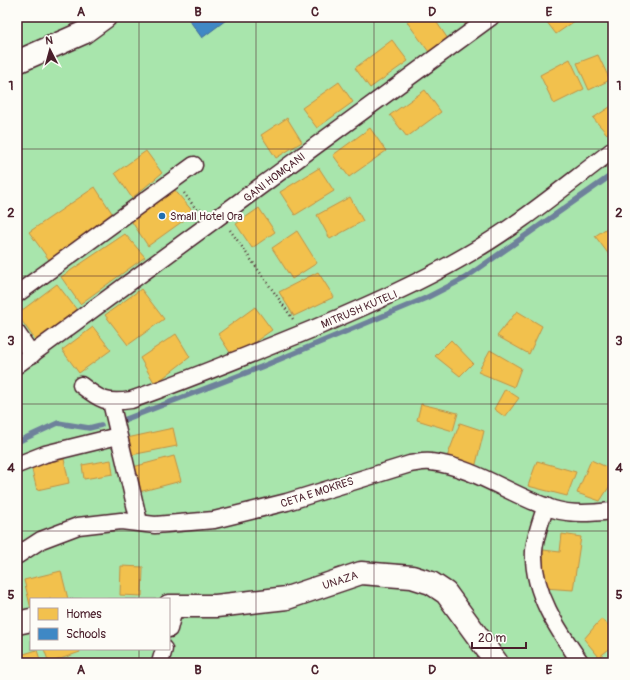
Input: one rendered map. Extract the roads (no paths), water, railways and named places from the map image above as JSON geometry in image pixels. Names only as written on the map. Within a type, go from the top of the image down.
[{"type":"main road","points":[[17,62],[82,33],[105,17]]},
{"type":"main road","name":"UNAZA","points":[[172,606],[216,606],[287,598],[361,573],[412,577],[431,583],[446,593],[497,663]]},
{"type":"main road","points":[[17,623],[30,620]]},
{"type":"street","name":"GANI HOMÇANI","points":[[17,365],[220,217],[418,69],[491,17]]},
{"type":"street","name":"MITRUSH KUTELI","points":[[111,402],[132,400],[197,376],[303,333],[413,285],[467,255],[523,219],[613,150]]},
{"type":"street","points":[[17,294],[174,178],[194,165]]},
{"type":"street","points":[[17,334],[32,355]]},
{"type":"street","points":[[81,385],[104,401],[111,402],[139,522]]},
{"type":"street","points":[[17,465],[45,454],[118,436]]},
{"type":"street","name":"CETA E MOKRES","points":[[18,555],[41,540],[78,526],[121,520],[155,525],[214,520],[244,514],[287,502],[384,471],[410,464],[429,462],[444,464],[498,483],[546,506],[570,513],[613,511]]},
{"type":"street","points":[[546,506],[534,549],[534,568],[538,588],[566,641],[581,663]]},
{"type":"street","points":[[170,621],[172,606]]},
{"type":"street","points":[[160,663],[164,650]]},
{"type":"waterway","points":[[121,421],[261,367],[426,298],[465,278],[613,174]]},
{"type":"waterway","points":[[17,442],[58,423],[89,428],[101,425]]},
{"type":"place","name":"Small Hotel Ora","points":[[162,216]]}]
